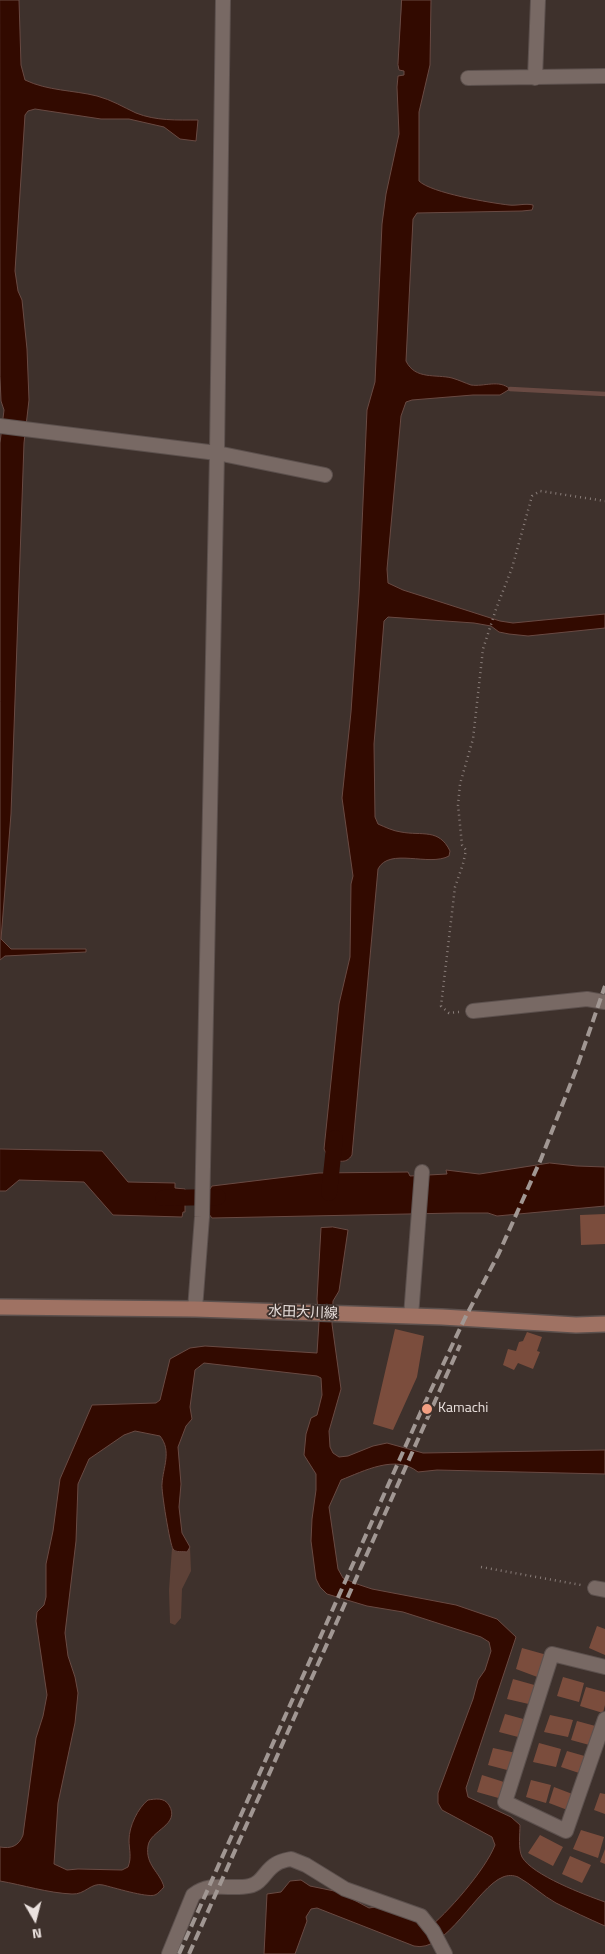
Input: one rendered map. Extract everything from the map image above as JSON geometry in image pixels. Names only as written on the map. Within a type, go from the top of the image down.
[{"type":"main road","name":"水田大川線","points":[[0,1307],[195,1309],[605,1324]]},
{"type":"street","points":[[195,1309],[202,1217],[223,0]]},
{"type":"street","points":[[535,78],[538,0]]},
{"type":"street","points":[[468,78],[605,76]]},
{"type":"street","points":[[0,426],[216,453],[325,475]]},
{"type":"street","points":[[473,1011],[587,999],[605,1002]]},
{"type":"street","points":[[412,1316],[422,1172]]},
{"type":"street","points":[[605,1667],[552,1654],[505,1802],[566,1831],[605,1719]]},
{"type":"street","points":[[169,1954],[192,1895],[200,1889],[209,1886],[249,1886],[260,1882],[276,1863],[291,1859],[306,1865],[345,1889],[422,1916],[433,1931],[444,1954]]},
{"type":"path","points":[[473,1011],[448,1012],[442,1006],[455,888],[466,850],[462,845],[458,804],[460,784],[473,739],[483,649],[512,568],[532,496],[540,492],[605,500]]},
{"type":"path","points":[[481,1566],[600,1589]]},
{"type":"shaded area","points":[[0,0],[19,0],[21,65],[25,80],[52,88],[97,96],[136,113],[151,117],[167,120],[198,120],[196,141],[180,139],[164,127],[129,119],[101,119],[35,109],[28,111],[25,115],[15,271],[18,291],[22,300],[27,349],[29,400],[24,443],[11,814],[1,939],[11,949],[86,949],[86,952],[5,956],[0,960],[0,443],[4,410],[1,401],[0,377]]},
{"type":"shaded area","points":[[402,0],[431,0],[430,65],[419,112],[419,181],[436,190],[462,197],[509,205],[530,204],[533,207],[532,210],[522,211],[417,213],[413,219],[406,361],[410,367],[420,374],[452,378],[471,385],[501,384],[510,389],[500,395],[473,395],[406,402],[401,416],[387,569],[388,583],[403,590],[500,621],[513,623],[605,614],[605,628],[528,636],[499,632],[491,626],[474,623],[388,617],[384,621],[374,744],[375,817],[378,824],[392,830],[435,836],[446,844],[450,851],[449,856],[441,859],[391,859],[383,863],[378,869],[352,1155],[347,1160],[341,1161],[328,1157],[324,1149],[339,1004],[350,957],[351,884],[353,876],[342,798],[351,712],[359,594],[367,410],[375,382],[382,224],[386,194],[399,134],[398,76],[404,75],[404,71],[399,70],[398,65]]},
{"type":"shaded area","points":[[0,1149],[102,1151],[128,1182],[175,1183],[175,1188],[185,1189],[185,1212],[183,1212],[182,1217],[113,1215],[84,1182],[19,1180],[6,1191],[0,1191]]},
{"type":"shaded area","points":[[550,1163],[605,1167],[605,1206],[497,1216],[488,1213],[456,1213],[212,1218],[208,1213],[205,1191],[212,1186],[319,1173],[408,1172],[410,1176],[447,1174],[446,1170],[479,1174]]},
{"type":"shaded area","points":[[333,1227],[348,1230],[339,1291],[333,1301],[332,1324],[341,1389],[329,1431],[330,1447],[333,1453],[339,1457],[348,1456],[373,1446],[387,1443],[423,1453],[605,1450],[605,1474],[437,1470],[418,1472],[400,1464],[380,1466],[341,1480],[329,1507],[338,1569],[343,1578],[372,1589],[456,1605],[497,1619],[516,1637],[466,1788],[468,1797],[511,1817],[520,1825],[522,1857],[536,1871],[560,1884],[605,1902],[605,1926],[556,1903],[518,1877],[509,1876],[493,1883],[449,1930],[438,1940],[426,1946],[414,1946],[317,1908],[311,1909],[306,1917],[307,1921],[295,1954],[264,1954],[267,1894],[281,1892],[290,1881],[301,1880],[310,1886],[339,1892],[369,1908],[381,1906],[413,1919],[423,1925],[426,1930],[455,1902],[475,1878],[495,1845],[492,1837],[442,1810],[438,1803],[438,1793],[473,1699],[478,1680],[485,1670],[491,1651],[489,1642],[481,1637],[403,1612],[367,1606],[327,1594],[320,1587],[316,1579],[311,1541],[316,1474],[304,1455],[306,1434],[311,1418],[317,1415],[322,1395],[321,1378],[204,1363],[195,1370],[190,1407],[192,1419],[186,1426],[178,1447],[181,1484],[179,1507],[182,1533],[190,1547],[187,1552],[179,1552],[173,1549],[172,1545],[162,1488],[166,1459],[164,1442],[160,1436],[135,1431],[124,1435],[89,1459],[78,1484],[76,1541],[65,1633],[68,1656],[78,1693],[75,1723],[58,1803],[54,1864],[67,1870],[122,1870],[128,1867],[130,1857],[129,1835],[135,1818],[148,1800],[162,1800],[169,1805],[172,1812],[171,1818],[150,1840],[148,1853],[151,1863],[164,1887],[151,1896],[103,1885],[95,1885],[81,1893],[72,1894],[45,1891],[0,1881],[0,1847],[8,1848],[14,1846],[23,1835],[36,1738],[47,1695],[36,1621],[37,1612],[44,1605],[46,1597],[46,1564],[53,1531],[60,1479],[92,1405],[156,1403],[160,1400],[170,1359],[190,1348],[205,1346],[317,1353],[319,1322],[317,1299],[321,1228]]},
{"type":"shaded area","points":[[190,1547],[191,1571],[182,1589],[181,1618],[175,1625],[170,1623],[169,1590],[172,1548],[176,1552],[188,1551]]},
{"type":"building","points":[[605,1214],[605,1244],[581,1245],[580,1215]]},
{"type":"building","points":[[395,1329],[424,1336],[417,1377],[393,1430],[373,1424]]},
{"type":"building","points":[[527,1332],[542,1337],[537,1351],[540,1352],[533,1369],[518,1363],[514,1370],[503,1365],[508,1349],[516,1351],[519,1342],[523,1341]]},
{"type":"building","points":[[597,1626],[605,1629],[605,1655],[589,1648]]},
{"type":"building","points":[[522,1648],[547,1655],[540,1678],[516,1669]]},
{"type":"building","points":[[563,1677],[584,1683],[579,1702],[557,1696]]},
{"type":"building","points":[[513,1679],[538,1686],[533,1705],[507,1699]]},
{"type":"building","points":[[586,1687],[605,1692],[603,1713],[580,1706]]},
{"type":"building","points":[[505,1714],[527,1720],[522,1738],[499,1732]]},
{"type":"building","points":[[550,1715],[573,1720],[568,1737],[544,1732]]},
{"type":"building","points":[[577,1721],[599,1727],[593,1746],[571,1740]]},
{"type":"building","points":[[539,1743],[561,1749],[556,1767],[533,1762]]},
{"type":"building","points":[[493,1748],[516,1753],[511,1771],[488,1765]]},
{"type":"building","points":[[567,1751],[588,1757],[582,1774],[561,1767]]},
{"type":"building","points":[[482,1775],[507,1783],[502,1799],[477,1792]]},
{"type":"building","points":[[531,1780],[551,1785],[546,1803],[526,1797]]},
{"type":"building","points":[[554,1787],[575,1795],[570,1811],[549,1803]]},
{"type":"building","points":[[600,1793],[605,1794],[605,1814],[594,1810]]},
{"type":"building","points":[[581,1830],[604,1837],[598,1858],[573,1849]]},
{"type":"building","points":[[540,1835],[563,1847],[553,1866],[528,1853]]},
{"type":"building","points":[[605,1849],[605,1864],[600,1862]]},
{"type":"building","points":[[570,1856],[591,1865],[582,1883],[562,1874]]},
{"type":"waterway","points":[[510,389],[605,394]]},
{"type":"waterway","points":[[329,1193],[335,1138]]},
{"type":"waterway","points":[[163,1198],[218,1197]]},
{"type":"railway","points":[[179,1954],[423,1407],[465,1318],[499,1253],[541,1159],[576,1070],[605,986]]},
{"type":"railway","points":[[189,1954],[460,1345]]},
{"type":"place","name":"Kamachi","points":[[427,1409]]}]
